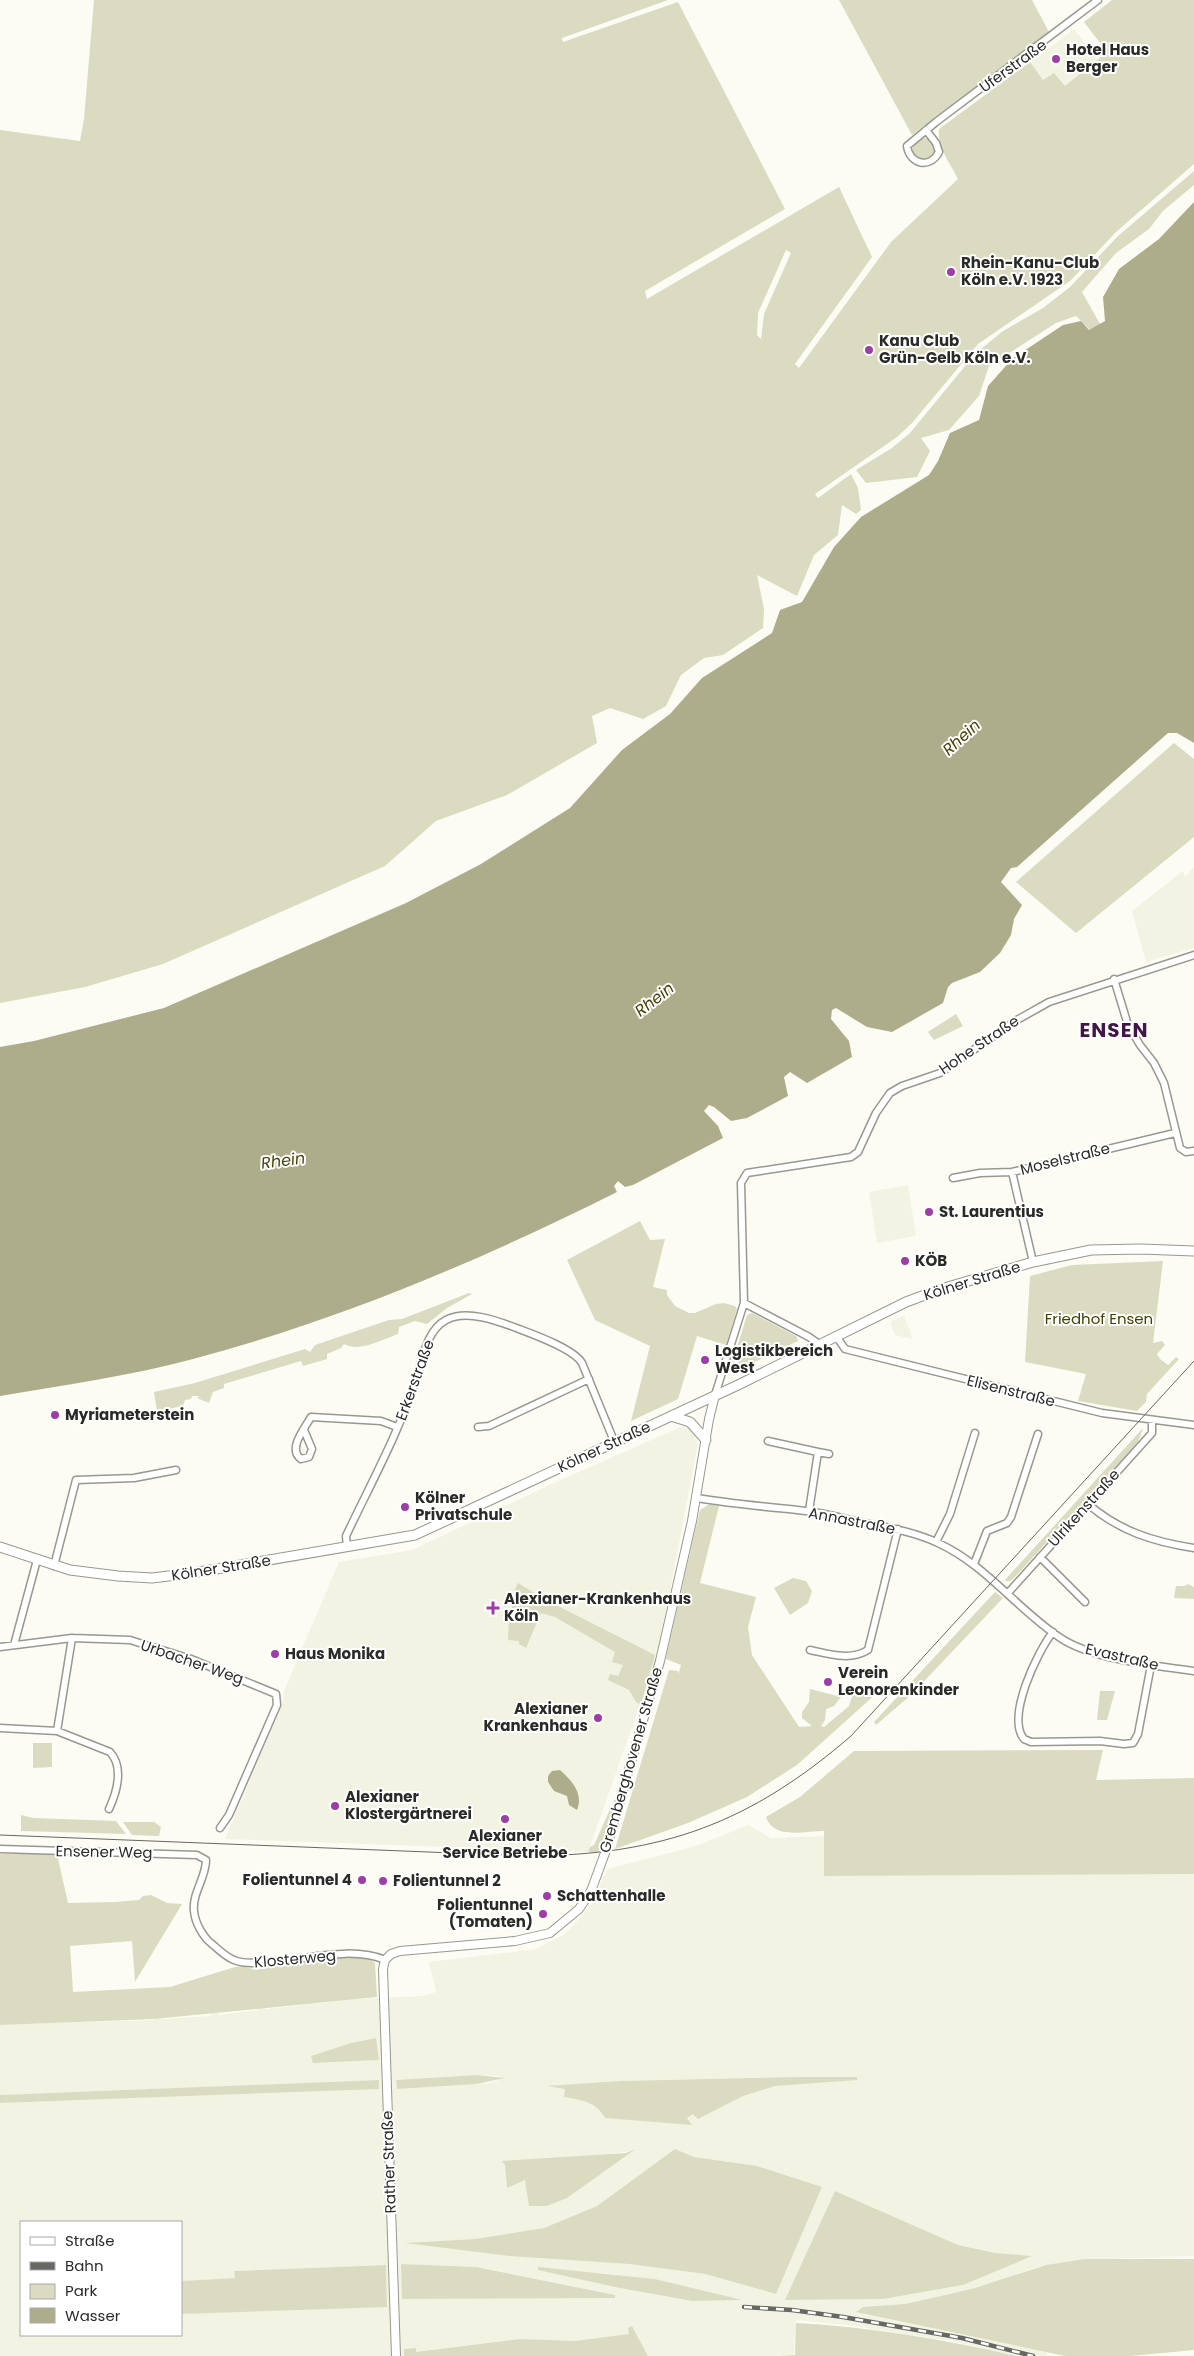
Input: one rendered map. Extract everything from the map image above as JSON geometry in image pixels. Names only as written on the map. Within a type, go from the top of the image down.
[{"type":"main road","name":"Kölner Straße","points":[[0,1547],[54,1566],[87,1573],[152,1578],[193,1574],[415,1534],[671,1416],[906,1302],[941,1289],[1033,1262],[1091,1250],[1141,1248],[1194,1250]]},
{"type":"main road","points":[[671,1416],[690,1422],[706,1440]]},
{"type":"street","name":"Uferstraße","points":[[926,130],[936,143],[939,152],[931,161],[924,164],[912,158],[907,146],[926,130],[1098,0]]},
{"type":"street","name":"Hohe Straße","points":[[715,1395],[744,1303],[741,1183],[747,1174],[851,1157],[861,1148],[876,1113],[890,1093],[902,1086],[942,1071],[1032,1010],[1049,1002],[1194,955]]},
{"type":"street","points":[[1114,980],[1128,1025],[1154,1063],[1164,1083],[1176,1133],[1183,1151],[1194,1151]]},
{"type":"street","name":"Moselstraße","points":[[953,1178],[980,1173],[1012,1172],[1176,1133]]},
{"type":"street","points":[[1012,1172],[1033,1262]]},
{"type":"street","points":[[744,1303],[819,1344]]},
{"type":"street","name":"Erkerstraße","points":[[347,1547],[346,1536],[408,1404],[428,1342],[434,1329],[446,1320],[472,1315],[518,1329],[575,1354],[580,1359],[589,1379],[614,1441]]},
{"type":"street","name":"Elisenstraße","points":[[836,1336],[845,1349],[1102,1413],[1194,1425]]},
{"type":"street","points":[[478,1427],[488,1426],[589,1379]]},
{"type":"street","name":"Gremberghovener Straße","points":[[385,1960],[391,1954],[411,1949],[515,1941],[536,1937],[558,1927],[585,1901],[601,1866],[657,1670],[697,1498],[715,1395]]},
{"type":"street","points":[[304,1430],[311,1417],[381,1421],[397,1428]]},
{"type":"street","name":"Ulrikenstraße","points":[[1008,1593],[1152,1433],[1152,1420]]},
{"type":"street","points":[[936,1542],[950,1514],[975,1432]]},
{"type":"street","points":[[974,1564],[987,1531],[1007,1523],[1011,1517],[1038,1434]]},
{"type":"street","points":[[768,1441],[829,1454]]},
{"type":"street","points":[[809,1511],[818,1452]]},
{"type":"street","points":[[54,1566],[76,1480],[134,1478],[176,1470]]},
{"type":"street","name":"Annastraße","points":[[697,1498],[752,1507],[809,1511],[898,1529],[936,1542],[974,1564],[995,1581]]},
{"type":"street","points":[[1088,1504],[1127,1530],[1168,1544],[1194,1548]]},
{"type":"street","points":[[810,1650],[844,1657],[862,1654],[868,1650],[898,1529]]},
{"type":"street","points":[[1040,1557],[1085,1602]]},
{"type":"street","points":[[14,1645],[37,1560]]},
{"type":"street","name":"Evastraße","points":[[995,1581],[1061,1639],[1084,1649],[1152,1665],[1194,1671]]},
{"type":"street","points":[[1052,1632],[1036,1658],[1024,1687],[1019,1720],[1021,1735],[1024,1739],[1037,1743],[1102,1741],[1124,1744],[1132,1743],[1138,1734],[1152,1665]]},
{"type":"street","points":[[57,1731],[72,1638]]},
{"type":"street","name":"Urbacher Weg","points":[[0,1647],[72,1638],[109,1638],[148,1645],[213,1667],[278,1696],[277,1705],[233,1806],[220,1828]]},
{"type":"street","points":[[0,1728],[57,1731],[110,1752],[118,1764],[115,1793],[109,1809]]},
{"type":"street","name":"Ensener Weg","points":[[0,1849],[191,1854],[206,1860]]},
{"type":"street","name":"Klosterweg","points":[[206,1860],[206,1868],[194,1901],[194,1912],[202,1933],[208,1941],[234,1960],[246,1963],[279,1962],[362,1953],[385,1960]]},
{"type":"street","name":"Rather Straße","points":[[385,1960],[383,1969],[396,2356]]},
{"type":"shaded area","points":[[1074,29],[1098,60],[1065,87],[1043,80],[1030,62]]},
{"type":"shaded area","points":[[1194,867],[1194,948],[1146,962],[1132,911],[1183,871],[1185,877]]},
{"type":"shaded area","points":[[908,1185],[916,1236],[877,1243],[869,1192]]},
{"type":"shaded area","points":[[904,1315],[912,1339],[895,1335],[890,1322]]},
{"type":"shaded area","name":"Alexianer-Krankenhaus Köln","points":[[683,1426],[693,1431],[698,1444],[658,1654],[588,1852],[225,1839],[283,1702],[284,1691],[339,1562],[412,1550],[556,1482]]},
{"type":"shaded area","points":[[748,1825],[771,1838],[824,1836],[824,1876],[1194,1874],[1194,2256],[1079,2260],[1037,2267],[946,2300],[856,2312],[1047,2352],[1046,2356],[1016,2356],[957,2342],[854,2326],[796,2320],[794,2356],[648,2356],[632,2326],[630,2334],[575,2341],[520,2339],[415,2352],[415,2348],[404,2349],[404,2356],[0,2356],[0,2103],[379,2089],[379,2080],[0,2095],[0,2022],[3,2025],[77,2022],[78,2019],[85,2019],[85,2022],[154,2020],[154,2017],[162,2016],[162,2019],[211,2016],[211,2013],[218,2012],[219,2015],[258,2010],[258,2007],[265,2007],[266,2009],[305,2005],[305,2002],[312,2001],[313,2004],[358,1999],[422,1996],[436,1992],[429,1962],[536,1949],[563,1935],[593,1902],[607,1869],[696,1846]],"holes":[[[376,2038],[378,2060],[314,2063],[311,2056],[351,2043]],[[477,2075],[501,2076],[497,2081],[489,2083],[397,2088],[396,2080]],[[796,2077],[857,2078],[775,2086],[743,2096],[698,2119],[693,2113],[687,2118],[692,2124],[601,2109],[586,2101],[564,2097],[566,2089],[620,2081]],[[675,2149],[694,2157],[757,2166],[822,2187],[775,2294],[705,2274],[629,2264],[509,2256],[409,2243],[475,2239],[544,2228],[597,2206]],[[634,2151],[567,2198],[526,2182],[505,2168],[505,2165]],[[835,2191],[958,2245],[995,2253],[1031,2256],[963,2285],[883,2299],[786,2300]],[[20,2221],[182,2221],[182,2281],[235,2278],[235,2271],[386,2265],[387,2306],[182,2314],[182,2336],[20,2336]],[[401,2264],[476,2267],[615,2295],[615,2298],[403,2299]],[[602,2273],[655,2279],[740,2300],[692,2301],[620,2288]]]},
{"type":"green space","points":[[94,0],[668,0],[562,38],[563,42],[678,2],[785,209],[645,291],[647,299],[839,187],[872,257],[795,364],[799,368],[891,242],[958,179],[942,149],[939,129],[1030,62],[1043,80],[1054,73],[1065,86],[1107,52],[1084,22],[1112,0],[1194,0],[1194,164],[1116,232],[1070,281],[978,344],[912,423],[897,437],[815,494],[818,498],[851,474],[858,488],[861,510],[856,514],[842,505],[838,535],[814,555],[797,596],[757,575],[764,609],[763,628],[723,655],[704,658],[681,675],[666,706],[643,719],[610,708],[592,716],[597,743],[507,795],[436,821],[385,866],[163,964],[85,987],[0,1003],[0,130],[80,141],[84,119]],"holes":[[[786,250],[791,253],[764,314],[761,339],[757,335],[758,313]]]},
{"type":"green space","points":[[839,0],[1032,0],[1049,32],[912,135]]},
{"type":"green space","points":[[924,138],[934,145],[935,149],[928,159],[924,160],[914,153],[913,149],[920,139]]},
{"type":"green space","points":[[1194,171],[1194,185],[1163,211],[1149,229],[1116,253],[1082,292],[1100,324],[1112,352],[1076,316],[1056,323],[989,366],[979,396],[949,430],[921,438],[930,451],[917,477],[866,483],[856,470],[892,448],[910,433],[975,354],[1003,331],[1043,308],[1070,287],[1118,236]]},
{"type":"green space","points":[[1174,743],[1194,759],[1194,837],[1076,933],[1016,882]]},
{"type":"green space","points":[[956,1014],[963,1026],[934,1040],[928,1032]]},
{"type":"green space","points":[[640,1221],[650,1240],[665,1239],[653,1287],[667,1290],[667,1295],[675,1306],[689,1313],[695,1313],[716,1304],[724,1303],[735,1306],[737,1309],[726,1345],[697,1336],[678,1399],[631,1421],[650,1346],[595,1320],[567,1260]]},
{"type":"green space","name":"Friedhof Ensen","points":[[1163,1261],[1153,1343],[1162,1341],[1165,1345],[1157,1354],[1168,1365],[1176,1357],[1179,1359],[1147,1394],[1146,1402],[1137,1411],[1078,1401],[1086,1374],[1025,1362],[1030,1276],[1072,1265]]},
{"type":"green space","points":[[469,1293],[472,1294],[447,1308],[427,1324],[415,1321],[399,1327],[398,1334],[371,1344],[357,1347],[344,1344],[341,1348],[327,1354],[327,1359],[303,1366],[301,1361],[224,1384],[224,1388],[213,1392],[209,1403],[197,1398],[200,1396],[192,1396],[191,1399],[185,1400],[183,1406],[157,1411],[154,1392],[195,1383],[305,1349],[310,1352],[315,1345],[389,1320],[402,1319]]},
{"type":"green space","points":[[752,1313],[796,1336],[798,1341],[732,1373],[730,1370],[747,1315]]},
{"type":"green space","points":[[1143,1428],[1138,1442],[1014,1578],[1010,1581],[1004,1581]]},
{"type":"green space","points":[[710,1504],[719,1506],[700,1583],[756,1597],[748,1627],[752,1655],[799,1727],[812,1726],[802,1718],[802,1712],[809,1702],[810,1689],[841,1697],[834,1706],[826,1709],[825,1720],[821,1726],[824,1727],[849,1706],[855,1687],[878,1692],[797,1765],[747,1797],[688,1823],[615,1849],[669,1670],[678,1671],[678,1675],[681,1665],[666,1659],[667,1653],[700,1510]]},
{"type":"green space","points":[[793,1578],[806,1581],[812,1591],[808,1603],[790,1615],[774,1588]]},
{"type":"green space","points":[[518,1583],[546,1600],[655,1655],[641,1705],[636,1702],[629,1690],[608,1680],[610,1674],[618,1676],[623,1665],[612,1662],[615,1652],[555,1617],[541,1613],[526,1648],[519,1644],[519,1641],[508,1640],[509,1617],[514,1601],[520,1597],[514,1591]]},
{"type":"green space","points":[[1188,1584],[1194,1587],[1194,1599],[1174,1598],[1176,1586]]},
{"type":"green space","points":[[995,1592],[1003,1598],[911,1695],[876,1725],[874,1722]]},
{"type":"green space","points":[[1100,1691],[1115,1691],[1107,1720],[1097,1720]]},
{"type":"green space","points":[[33,1743],[52,1743],[52,1767],[33,1768]]},
{"type":"green space","points":[[1103,1750],[1096,1780],[1194,1778],[1194,1874],[824,1876],[824,1831],[783,1832],[770,1824],[766,1817],[800,1797],[854,1751]]},
{"type":"green space","points":[[611,1807],[614,1808],[603,1848],[600,1847],[598,1852],[588,1852],[590,1847],[594,1845]]},
{"type":"green space","points":[[21,1815],[33,1818],[116,1821],[126,1834],[21,1831]]},
{"type":"green space","points":[[123,1822],[154,1822],[161,1827],[159,1836],[132,1835]]},
{"type":"green space","points":[[0,1854],[57,1854],[68,1903],[139,1900],[143,1896],[151,1895],[167,1903],[182,1904],[135,1982],[132,1941],[70,1946],[73,1992],[170,1987],[235,1967],[243,1966],[256,1970],[282,1964],[358,1956],[366,1957],[375,1963],[377,1997],[154,2019],[0,2025]]},
{"type":"green space","points":[[376,2038],[379,2060],[313,2063],[311,2056],[351,2043]]},
{"type":"green space","points":[[477,2075],[505,2078],[476,2084],[397,2089],[396,2080]]},
{"type":"green space","points":[[857,2077],[857,2080],[775,2086],[743,2096],[698,2119],[693,2114],[687,2118],[692,2125],[605,2118],[598,2108],[593,2105],[564,2097],[565,2089],[547,2086],[620,2081]]},
{"type":"green space","points":[[379,2080],[379,2089],[0,2103],[0,2095]]},
{"type":"green space","points":[[636,2149],[567,2198],[547,2206],[529,2206],[525,2180],[507,2188],[505,2165],[502,2161],[626,2153]]},
{"type":"green space","points":[[675,2149],[694,2157],[757,2166],[822,2187],[776,2294],[705,2274],[629,2264],[509,2256],[405,2243],[475,2239],[544,2228],[597,2206]]},
{"type":"green space","points":[[835,2191],[958,2245],[995,2253],[1032,2256],[963,2285],[883,2299],[785,2300]]},
{"type":"green space","points":[[1085,2259],[1194,2259],[1194,2350],[1130,2356],[1065,2356],[856,2312],[863,2307],[905,2304],[941,2296],[975,2288],[1046,2265]]},
{"type":"green space","points":[[401,2264],[476,2267],[615,2295],[615,2298],[402,2299]]},
{"type":"green space","points":[[386,2265],[387,2307],[182,2314],[182,2281],[235,2278],[234,2271]]},
{"type":"green space","points":[[538,2267],[655,2279],[742,2300],[692,2301],[538,2270]]},
{"type":"green space","points":[[796,2323],[852,2327],[907,2335],[1016,2356],[780,2356],[795,2355]]},
{"type":"green space","points":[[632,2326],[648,2356],[404,2356],[404,2349],[416,2348],[416,2352],[520,2339],[575,2341],[629,2334],[628,2328]]},
{"type":"water","name":"Rhein","points":[[1194,202],[1194,743],[1177,733],[1168,733],[1017,867],[1011,868],[1001,882],[1022,905],[1014,919],[1011,935],[1000,953],[980,972],[952,983],[948,987],[943,1003],[892,1032],[867,1027],[836,1008],[832,1010],[831,1019],[849,1041],[852,1057],[807,1083],[790,1072],[784,1077],[788,1096],[747,1118],[731,1121],[709,1105],[704,1111],[718,1126],[723,1138],[633,1185],[625,1187],[618,1181],[614,1186],[617,1192],[514,1241],[356,1307],[248,1343],[193,1359],[145,1370],[0,1396],[0,1047],[34,1041],[164,1008],[406,903],[481,864],[570,808],[622,750],[670,714],[702,678],[772,633],[780,610],[802,602],[834,547],[861,517],[929,475],[938,461],[950,433],[979,420],[988,386],[1012,359],[1063,325],[1081,321],[1089,330],[1105,321],[1103,297],[1119,269],[1159,239]]},
{"type":"water","points":[[560,1770],[578,1793],[579,1804],[577,1810],[569,1805],[567,1796],[554,1791],[548,1782],[548,1776],[552,1771]]},
{"type":"tram line","points":[[0,1835],[529,1856],[577,1854],[622,1849],[663,1841],[702,1828],[740,1812],[777,1791],[814,1766],[851,1736],[1194,1361]]},
{"type":"railway","points":[[744,2307],[792,2310],[843,2317],[962,2338],[1033,2356]]},
{"type":"place","name":"Hotel Haus Berger","points":[[1056,59]]},
{"type":"place","name":"Rhein-Kanu-Club Köln e.V. 1923","points":[[951,272]]},
{"type":"place","name":"Kanu Club Grün-Gelb Köln e.V.","points":[[869,350]]},
{"type":"place","name":"St. Laurentius","points":[[929,1212]]},
{"type":"place","name":"KÖB","points":[[905,1261]]},
{"type":"place","name":"Logistikbereich West","points":[[705,1360]]},
{"type":"place","name":"Myriameterstein","points":[[55,1415]]},
{"type":"place","name":"Kölner Privatschule","points":[[405,1507]]},
{"type":"place","name":"Alexianer-Krankenhaus Köln","points":[[493,1608]]},
{"type":"place","name":"Haus Monika","points":[[275,1654]]},
{"type":"place","name":"Verein Leonorenkinder","points":[[828,1682]]},
{"type":"place","name":"Alexianer Krankenhaus","points":[[598,1718]]},
{"type":"place","name":"Alexianer Klostergärtnerei","points":[[335,1806]]},
{"type":"place","name":"Alexianer Service Betriebe","points":[[505,1819]]},
{"type":"place","name":"Folientunnel 4","points":[[362,1880]]},
{"type":"place","name":"Folientunnel 2","points":[[383,1881]]},
{"type":"place","name":"Schattenhalle","points":[[547,1896]]},
{"type":"place","name":"Folientunnel (Tomaten)","points":[[543,1914]]},
{"type":"district","name":"ENSEN","points":[[1114,1030]]}]
